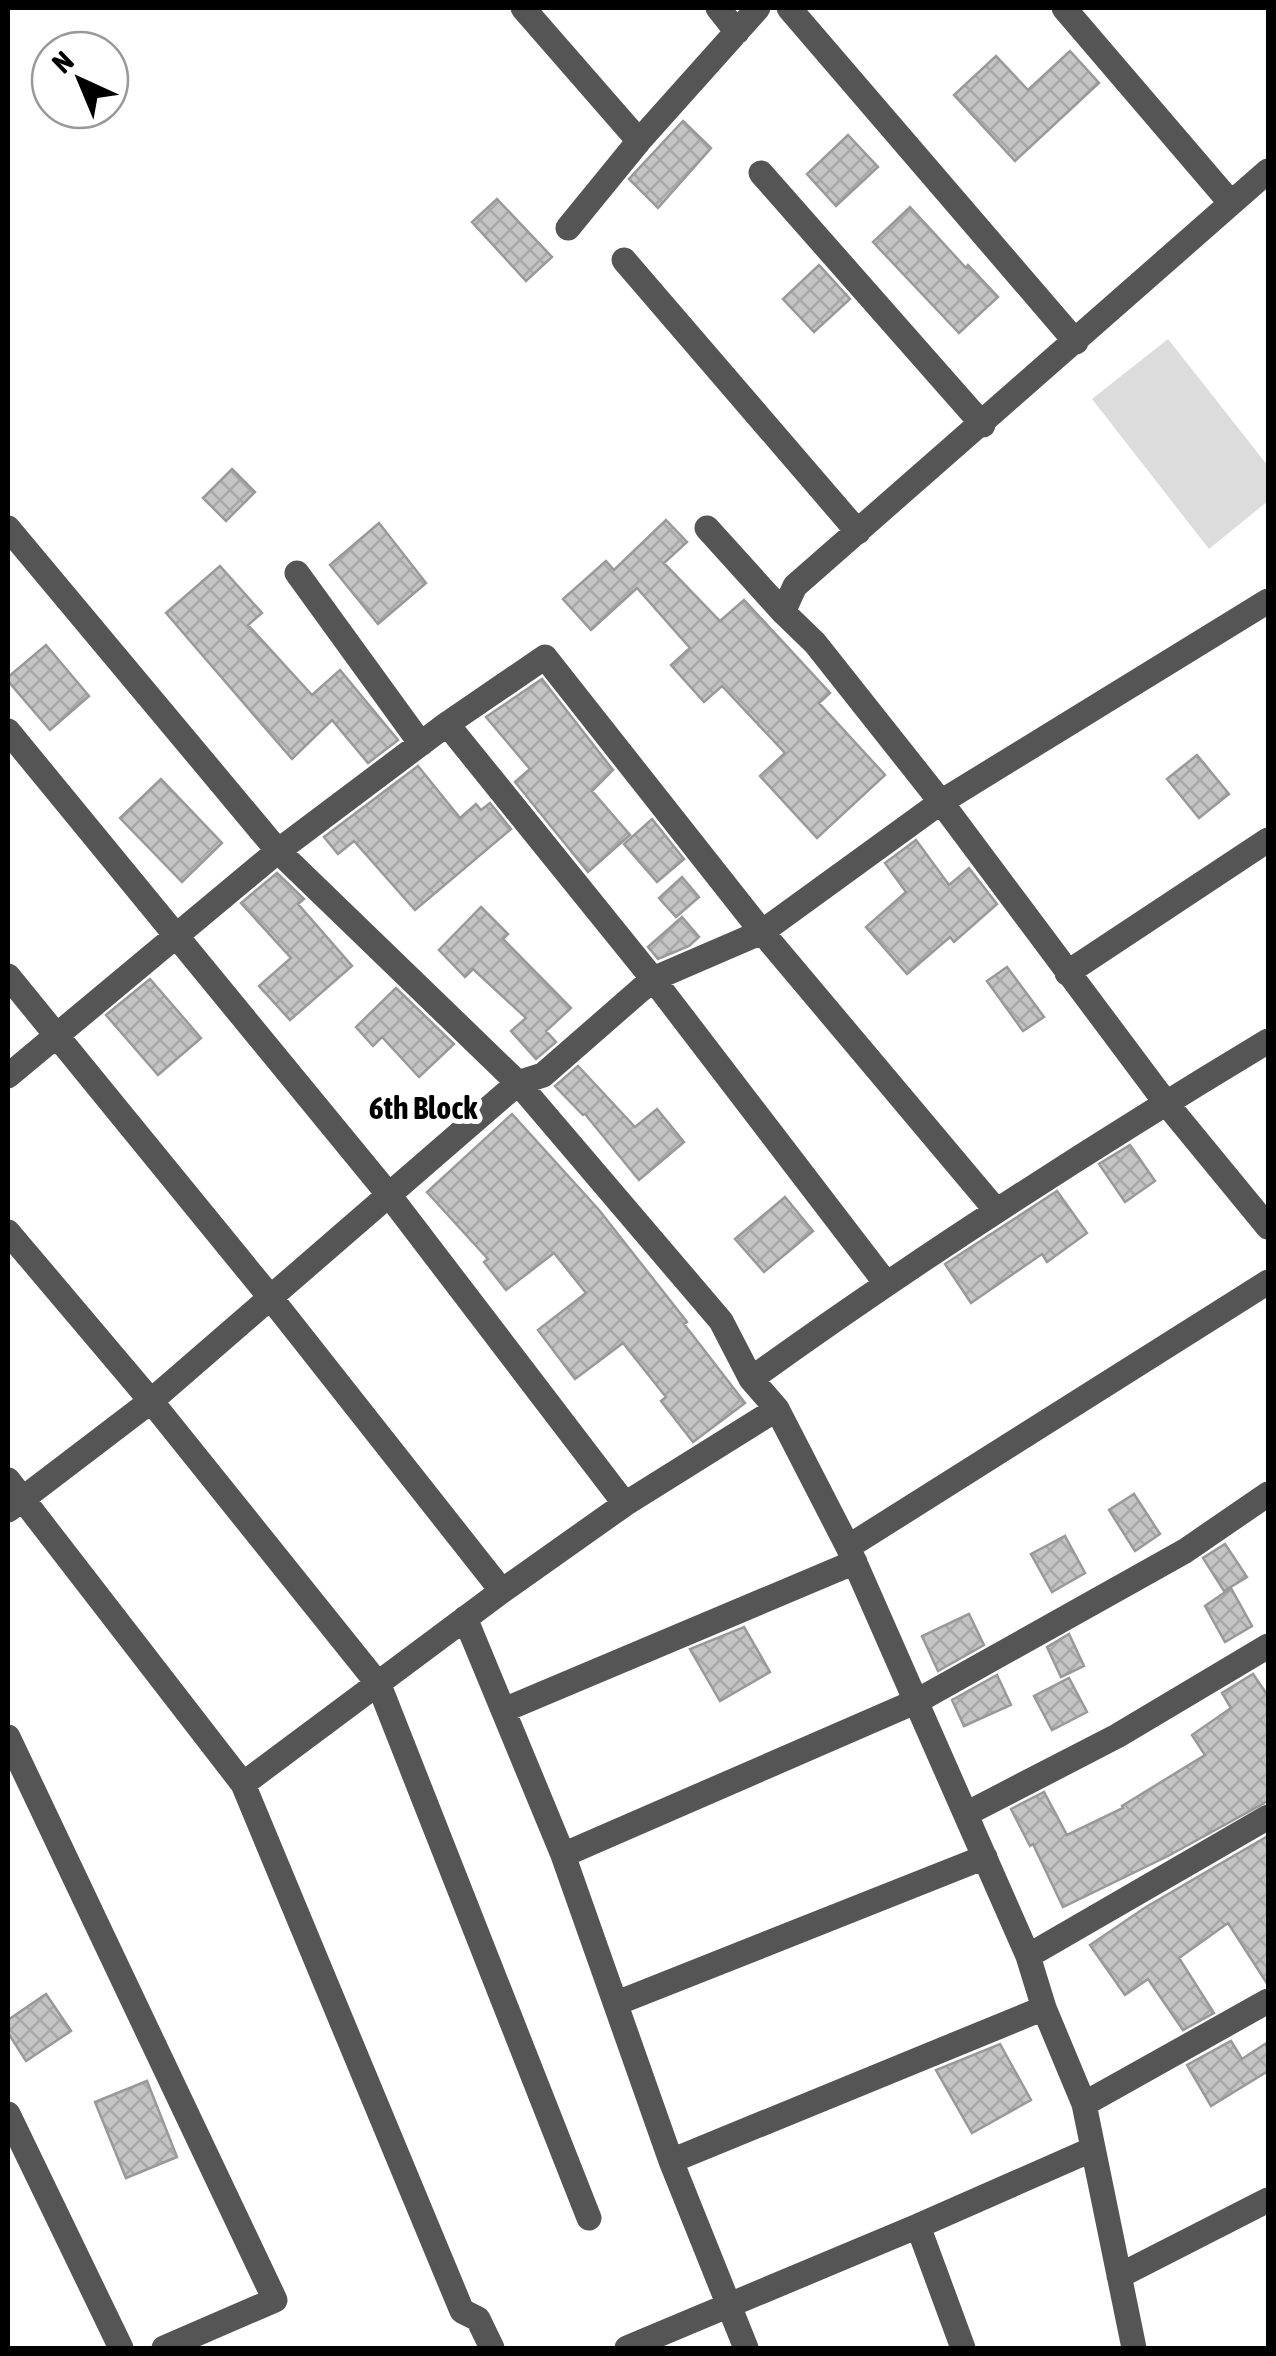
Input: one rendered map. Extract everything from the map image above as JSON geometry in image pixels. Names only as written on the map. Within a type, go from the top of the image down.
[{"type":"street","points":[[523,8],[638,142]]},
{"type":"street","points":[[718,8],[737,32]]},
{"type":"street","points":[[568,228],[638,142],[758,8]]},
{"type":"street","points":[[789,8],[1076,342]]},
{"type":"street","points":[[1064,8],[1230,202]]},
{"type":"street","points":[[783,612],[795,586],[1268,171]]},
{"type":"street","points":[[761,173],[983,425]]},
{"type":"street","points":[[624,260],[858,532]]},
{"type":"street","points":[[8,528],[278,851],[518,1084],[721,1321],[752,1378],[777,1409],[851,1554],[1028,1956],[1044,2008],[1084,2104],[1134,2348]]},
{"type":"street","points":[[707,528],[815,643],[941,802],[1166,1102],[1268,1227]]},
{"type":"street","points":[[297,573],[421,744]]},
{"type":"street","points":[[492,2348],[478,2319],[462,2311],[243,1784],[13,1496],[152,1401],[518,1084],[542,1076],[653,979],[762,932],[941,802],[1268,601]]},
{"type":"street","points":[[8,1076],[278,851],[447,724],[545,657],[762,932],[995,1209]]},
{"type":"street","points":[[447,724],[653,979],[885,1282]]},
{"type":"street","points":[[8,732],[389,1195],[625,1504]]},
{"type":"street","points":[[1066,973],[1268,840]]},
{"type":"street","points":[[8,976],[270,1297],[502,1591]]},
{"type":"street","points":[[752,1378],[995,1209],[1268,1041]]},
{"type":"street","points":[[8,1232],[152,1401],[379,1685],[589,2218]]},
{"type":"street","points":[[504,1710],[851,1554],[1268,1282]]},
{"type":"street","points":[[243,1784],[625,1504],[777,1409]]},
{"type":"street","points":[[563,1855],[917,1701],[1185,1552],[1268,1494]]},
{"type":"street","points":[[465,1618],[563,1855],[671,2161],[746,2348]]},
{"type":"street","points":[[968,1813],[1117,1736],[1268,1646]]},
{"type":"street","points":[[8,1737],[275,2300],[164,2348]]},
{"type":"street","points":[[1028,1956],[1268,1817]]},
{"type":"street","points":[[617,2002],[984,1857]]},
{"type":"street","points":[[1084,2104],[1268,2000]]},
{"type":"street","points":[[671,2161],[1044,2008]]},
{"type":"street","points":[[8,2114],[121,2348]]},
{"type":"street","points":[[626,2348],[1093,2149]]},
{"type":"street","points":[[1118,2276],[1268,2200]]},
{"type":"street","points":[[918,2226],[963,2348]]},
{"type":"shaded area","points":[[1168,339],[1268,466],[1268,501],[1209,549],[1092,399]]},
{"type":"building","points":[[1070,51],[1099,83],[1015,161],[954,95],[996,56],[1028,90]]},
{"type":"building","points":[[683,121],[711,148],[658,208],[629,179]]},
{"type":"building","points":[[848,135],[878,167],[836,206],[807,174]]},
{"type":"building","points":[[497,199],[552,257],[526,281],[472,222]]},
{"type":"building","points":[[910,207],[998,297],[959,333],[873,242]]},
{"type":"building","points":[[819,265],[850,299],[814,332],[783,299]]},
{"type":"building","points":[[232,469],[255,492],[226,521],[203,498]]},
{"type":"building","points":[[666,520],[687,542],[664,563],[720,621],[744,600],[830,693],[819,703],[885,775],[817,838],[760,776],[785,753],[722,686],[704,702],[671,665],[690,648],[637,588],[591,630],[563,599],[606,561],[614,570]]},
{"type":"building","points":[[379,523],[426,583],[378,624],[330,565]]},
{"type":"building","points":[[220,566],[262,613],[248,625],[312,695],[340,670],[398,740],[368,763],[332,720],[292,759],[166,613]]},
{"type":"building","points":[[46,645],[89,696],[50,730],[8,681]]},
{"type":"building","points":[[542,679],[613,770],[592,791],[630,835],[588,872],[515,782],[530,769],[486,717]]},
{"type":"building","points":[[1197,755],[1229,794],[1199,818],[1167,779]]},
{"type":"building","points":[[418,766],[460,818],[476,804],[481,810],[490,803],[511,829],[415,910],[354,841],[338,854],[324,837]]},
{"type":"building","points":[[161,779],[222,843],[182,882],[120,818]]},
{"type":"building","points":[[652,819],[684,859],[657,882],[624,844]]},
{"type":"building","points":[[916,840],[949,885],[969,868],[997,904],[954,942],[950,937],[907,974],[866,927],[906,892],[885,863]]},
{"type":"building","points":[[277,873],[304,899],[298,904],[352,966],[290,1020],[259,986],[291,958],[241,903]]},
{"type":"building","points":[[682,877],[699,897],[676,917],[659,898]]},
{"type":"building","points":[[481,907],[508,934],[503,939],[571,1008],[546,1031],[556,1042],[536,1059],[511,1031],[526,1018],[473,969],[465,977],[439,950]]},
{"type":"building","points":[[682,917],[699,937],[689,946],[658,959],[648,947]]},
{"type":"building","points":[[1007,967],[1044,1017],[1023,1031],[987,981]]},
{"type":"building","points":[[150,979],[201,1038],[158,1075],[106,1015]]},
{"type":"building","points":[[396,988],[454,1044],[419,1077],[382,1037],[373,1046],[356,1027]]},
{"type":"building","points":[[578,1066],[635,1127],[657,1109],[684,1142],[639,1180],[585,1114],[555,1086]]},
{"type":"building","points":[[512,1114],[599,1210],[745,1403],[693,1442],[661,1401],[666,1397],[623,1343],[575,1379],[538,1330],[586,1293],[554,1253],[506,1290],[484,1262],[488,1259],[427,1192]]},
{"type":"building","points":[[1130,1145],[1155,1181],[1125,1202],[1099,1164]]},
{"type":"building","points":[[1057,1191],[1087,1233],[1047,1262],[1042,1254],[971,1303],[945,1264]]},
{"type":"building","points":[[785,1197],[813,1231],[764,1272],[735,1239]]},
{"type":"building","points":[[1134,1494],[1160,1534],[1135,1551],[1109,1510]]},
{"type":"building","points":[[1065,1536],[1085,1573],[1052,1592],[1031,1554]]},
{"type":"building","points":[[1225,1544],[1247,1577],[1224,1591],[1203,1558]]},
{"type":"building","points":[[1231,1588],[1252,1626],[1225,1642],[1205,1606]]},
{"type":"building","points":[[969,1614],[984,1645],[938,1671],[922,1636]]},
{"type":"building","points":[[744,1627],[770,1672],[720,1701],[690,1649]]},
{"type":"building","points":[[1069,1634],[1084,1666],[1061,1677],[1047,1647]]},
{"type":"building","points":[[1253,1674],[1268,1696],[1268,1801],[1063,1907],[1033,1844],[1030,1846],[1011,1809],[1044,1792],[1067,1835],[1123,1808],[1205,1755],[1192,1735],[1231,1708],[1222,1693]]},
{"type":"building","points":[[997,1675],[1011,1705],[964,1726],[952,1700]]},
{"type":"building","points":[[1069,1678],[1087,1712],[1052,1730],[1034,1696]]},
{"type":"building","points":[[1268,1836],[1268,1985],[1228,1923],[1179,1958],[1214,2013],[1183,2030],[1148,1979],[1125,1995],[1090,1945],[1146,1907]]},
{"type":"building","points":[[46,1994],[71,2031],[26,2061],[8,2033],[8,2020]]},
{"type":"building","points":[[1231,2041],[1242,2059],[1268,2042],[1268,2071],[1211,2106],[1187,2065]]},
{"type":"building","points":[[1000,2044],[1031,2100],[972,2133],[936,2070]]},
{"type":"building","points":[[147,2081],[177,2157],[126,2178],[95,2102]]},
{"type":"district","name":"6th Block","points":[[423,1108]]}]
